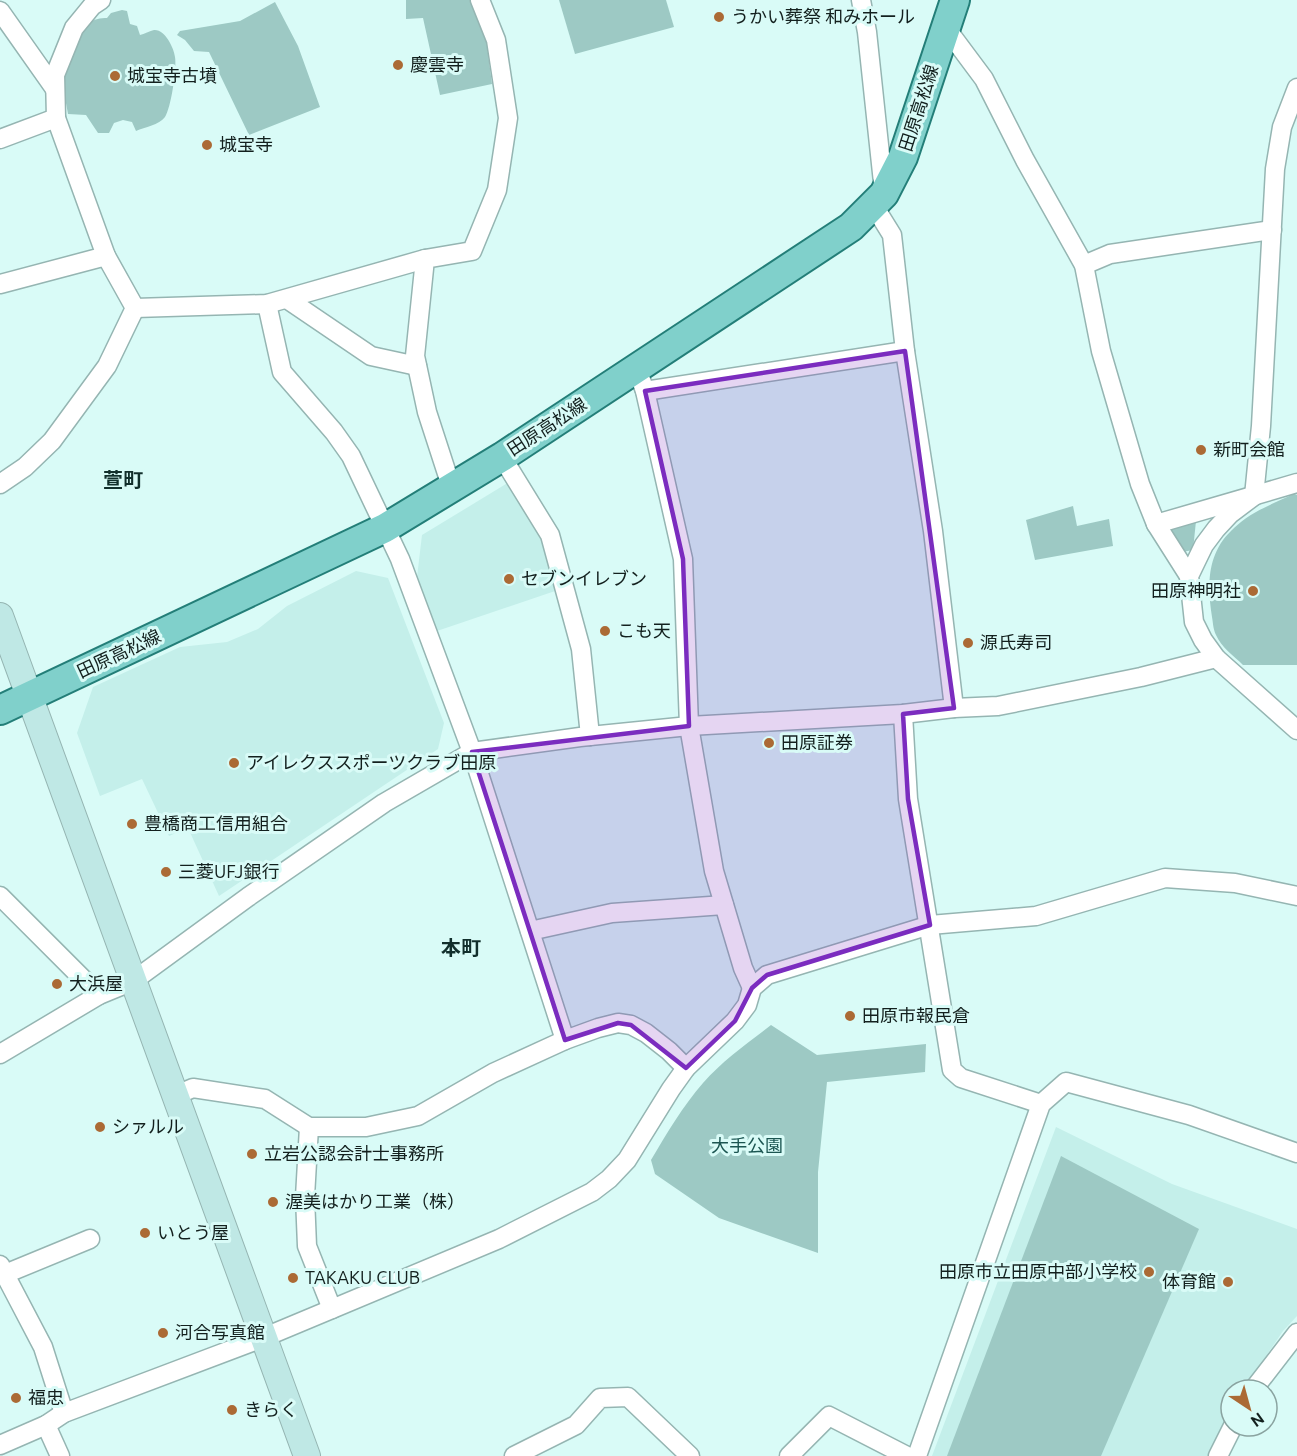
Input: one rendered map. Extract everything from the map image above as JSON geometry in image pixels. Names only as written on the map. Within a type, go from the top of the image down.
[{"type":"main road","name":"田原高松線","points":[[0,710],[385,528],[502,457],[641,380],[851,227],[879,200],[903,157],[955,0]]},
{"type":"street","points":[[101,0],[92,6],[74,28],[55,75],[56,118],[106,256],[135,308]]},
{"type":"street","points":[[135,308],[267,304],[425,259],[472,251],[497,190],[508,118],[496,40],[480,0]]},
{"type":"street","points":[[861,0],[867,32],[879,200],[892,235],[905,351],[933,531],[954,708]]},
{"type":"street","points":[[0,11],[55,89]]},
{"type":"street","points":[[946,28],[984,79],[1025,160],[1084,265],[1101,351],[1140,484],[1156,524],[1189,576],[1194,622],[1215,658],[1297,730]]},
{"type":"street","points":[[1189,576],[1204,545],[1216,529],[1230,514],[1254,496],[1261,426],[1275,169],[1281,127],[1297,88]]},
{"type":"street","points":[[0,139],[56,118]]},
{"type":"street","points":[[1084,265],[1110,254],[1272,230]]},
{"type":"street","points":[[0,284],[106,256]]},
{"type":"street","points":[[425,259],[415,356],[427,412],[452,489]]},
{"type":"street","points":[[287,298],[371,356],[417,366]]},
{"type":"street","points":[[267,304],[282,372],[334,432],[351,456],[400,559],[472,752],[565,1040]]},
{"type":"street","points":[[0,484],[25,467],[52,441],[107,366],[135,308]]},
{"type":"street","points":[[752,988],[743,968],[714,871],[689,726],[683,559],[641,380],[905,351]]},
{"type":"street","points":[[502,457],[550,535],[581,649],[590,736]]},
{"type":"street","points":[[1156,524],[1297,483]]},
{"type":"street","points":[[0,616],[307,1456]]},
{"type":"street","points":[[0,1054],[99,995],[134,981],[248,897],[384,803],[472,752],[590,736],[689,726],[903,714],[998,706],[1141,677],[1215,658]]},
{"type":"street","points":[[903,714],[908,799],[952,1070],[961,1078],[1041,1104]]},
{"type":"street","points":[[0,1445],[46,1425],[64,1413],[265,1337],[499,1239],[592,1192],[609,1179],[627,1160],[686,1068],[735,1021],[747,1005],[752,988],[767,975],[930,925],[1035,916],[1165,878],[1235,883],[1297,896]]},
{"type":"street","points":[[0,896],[99,995]]},
{"type":"street","points":[[530,931],[612,914],[724,906]]},
{"type":"street","points":[[174,1096],[193,1088],[264,1099],[309,1127],[366,1127],[418,1116],[493,1073],[565,1040],[618,1023],[632,1025],[645,1033],[669,1051],[686,1068]]},
{"type":"street","points":[[917,1456],[1041,1104],[1066,1082],[1189,1115],[1297,1153]]},
{"type":"street","points":[[309,1127],[305,1197],[306,1246],[332,1309]]},
{"type":"street","points":[[64,1413],[43,1347],[2,1269],[90,1239]]},
{"type":"street","points":[[1262,1378],[1297,1334]]},
{"type":"street","points":[[514,1456],[576,1425],[600,1398],[628,1397],[690,1456]]},
{"type":"street","points":[[789,1456],[829,1416],[907,1456]]},
{"type":"street","points":[[46,1425],[60,1456]]},
{"type":"street","points":[[1218,1456],[1227,1438]]},
{"type":"highlighted area","points":[[905,351],[954,708],[903,714],[908,799],[930,925],[767,975],[752,988],[735,1021],[686,1068],[631,1025],[618,1023],[565,1040],[472,752],[689,726],[683,559],[645,391]]},
{"type":"shaded area","points":[[511,481],[534,519],[561,589],[437,631],[417,577],[422,535]]},
{"type":"shaded area","points":[[356,571],[388,578],[444,723],[438,749],[219,896],[188,828],[169,836],[142,779],[100,796],[77,733],[93,687],[180,647],[227,642],[258,629],[287,606]]},
{"type":"shaded area","name":"田原市立田原中部小学校","points":[[1056,1127],[1172,1184],[1297,1229],[1297,1316],[1283,1331],[1251,1378],[1219,1378],[1219,1438],[1210,1456],[932,1456]]},
{"type":"green space","points":[[406,0],[472,0],[486,38],[492,84],[440,95],[423,18],[406,19]]},
{"type":"green space","points":[[559,0],[666,0],[674,27],[575,54]]},
{"type":"green space","points":[[275,2],[298,46],[320,107],[249,135],[209,52],[194,51],[185,40],[177,35],[180,31],[240,21]]},
{"type":"green space","points":[[127,11],[130,24],[137,26],[140,35],[154,30],[158,31],[171,44],[175,62],[171,97],[165,117],[156,124],[136,131],[132,122],[123,120],[114,123],[109,133],[98,133],[86,115],[68,114],[60,82],[70,51],[81,31],[96,19],[107,18],[111,13]]},
{"type":"green space","name":"田原神明社","points":[[1294,494],[1297,495],[1297,665],[1243,665],[1221,643],[1214,630],[1209,594],[1213,560],[1223,540],[1245,519]]},
{"type":"green space","points":[[1073,506],[1077,526],[1109,519],[1113,546],[1035,560],[1026,520]]},
{"type":"green space","points":[[1196,521],[1193,550],[1182,552],[1167,527]]},
{"type":"green space","name":"大手公園","points":[[771,1025],[817,1055],[926,1044],[925,1072],[827,1082],[818,1172],[818,1253],[719,1218],[655,1174],[651,1160],[682,1110],[703,1083],[727,1059]]},
{"type":"green space","points":[[1061,1156],[1199,1229],[1101,1456],[947,1456]]},
{"type":"place","name":"うかい葬祭 和みホール","points":[[719,17]]},
{"type":"place","name":"慶雲寺","points":[[398,65]]},
{"type":"place","name":"城宝寺古墳","points":[[115,76]]},
{"type":"place","name":"城宝寺","points":[[207,145]]},
{"type":"place","name":"新町会館","points":[[1201,450]]},
{"type":"place","name":"セブンイレブン","points":[[509,579]]},
{"type":"place","name":"田原神明社","points":[[1253,591]]},
{"type":"place","name":"こも天","points":[[605,631]]},
{"type":"place","name":"源氏寿司","points":[[968,643]]},
{"type":"place","name":"田原証券","points":[[769,743]]},
{"type":"place","name":"アイレクススポーツクラブ田原","points":[[234,763]]},
{"type":"place","name":"豊橋商工信用組合","points":[[132,824]]},
{"type":"place","name":"三菱UFJ銀行","points":[[166,872]]},
{"type":"place","name":"大浜屋","points":[[57,984]]},
{"type":"place","name":"田原市報民倉","points":[[850,1016]]},
{"type":"place","name":"シァルル","points":[[100,1127]]},
{"type":"place","name":"立岩公認会計士事務所","points":[[252,1154]]},
{"type":"place","name":"渥美はかり工業（株）","points":[[273,1202]]},
{"type":"place","name":"いとう屋","points":[[145,1233]]},
{"type":"place","name":"田原市立田原中部小学校","points":[[1149,1272]]},
{"type":"place","name":"TAKAKU CLUB","points":[[293,1278]]},
{"type":"place","name":"体育館","points":[[1228,1282]]},
{"type":"place","name":"河合写真館","points":[[163,1333]]},
{"type":"place","name":"福忠","points":[[16,1398]]},
{"type":"place","name":"きらく","points":[[232,1410]]},
{"type":"district","name":"萱町","points":[[123,480]]},
{"type":"district","name":"本町","points":[[461,948]]}]
